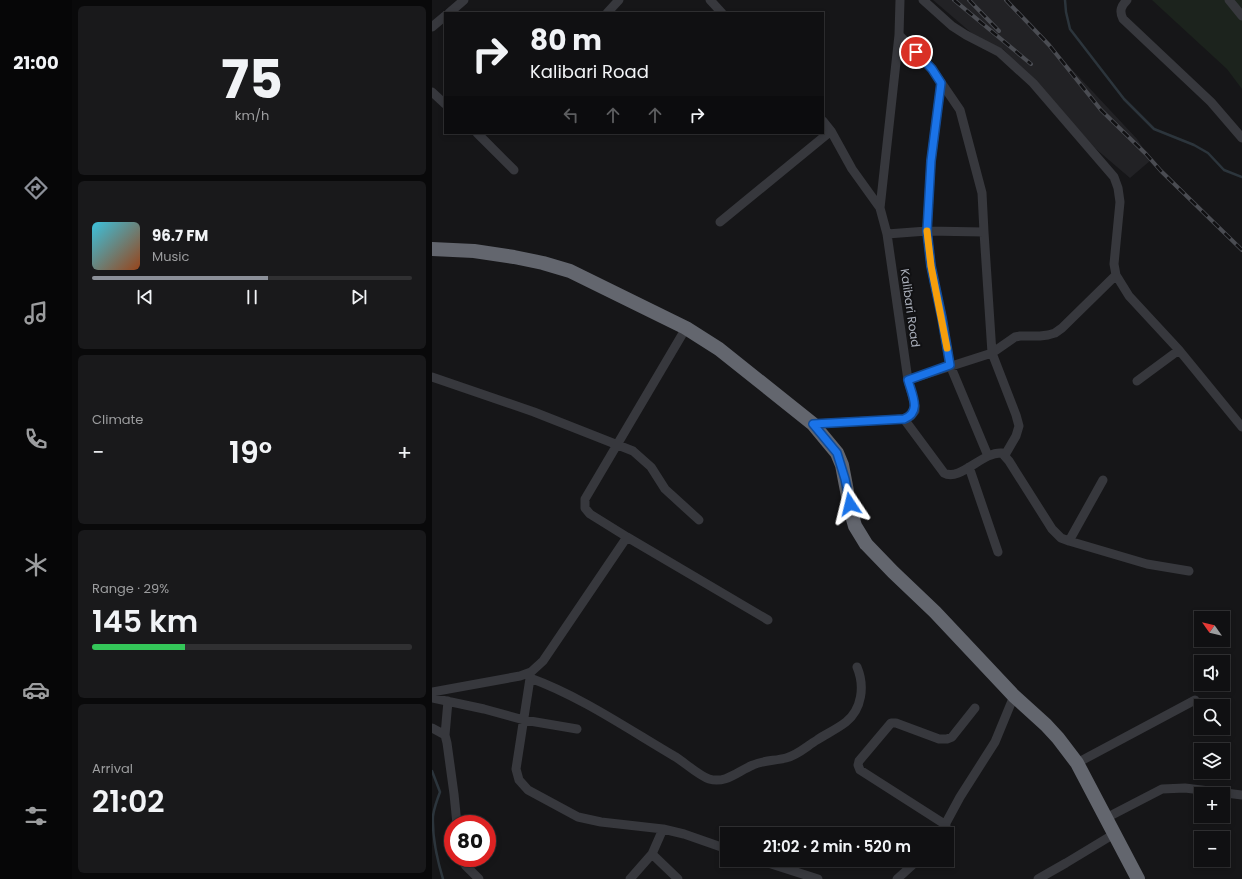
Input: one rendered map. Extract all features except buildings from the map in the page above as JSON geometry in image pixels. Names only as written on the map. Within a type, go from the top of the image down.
[{"type":"highway","points":[[432,249],[474,251],[543,263],[563,269],[611,291],[686,328],[719,349],[813,424],[837,453],[845,479],[855,526],[866,544],[935,612],[1014,696],[1050,730],[1077,763],[1138,879]]},
{"type":"street","points":[[450,12],[464,0]]},
{"type":"street","points":[[608,12],[619,0]]},
{"type":"street","points":[[710,0],[721,12]]},
{"type":"street","points":[[880,208],[899,35],[900,0]]},
{"type":"street","points":[[923,0],[952,26],[999,52],[1033,83],[1114,177],[1118,188],[1120,202],[1114,264],[1116,275],[1129,296],[1179,350],[1242,427]]},
{"type":"street","points":[[1127,0],[1121,6],[1120,13],[1122,19],[1211,102],[1242,138]]},
{"type":"street","points":[[1229,0],[1242,16]]},
{"type":"street","points":[[432,27],[444,17]]},
{"type":"street","points":[[899,35],[923,58],[932,69],[960,110],[982,192],[992,353],[1019,426],[1016,436],[1005,456]]},
{"type":"street","points":[[941,83],[931,161],[927,231],[931,266],[950,365],[988,456]]},
{"type":"street","points":[[432,92],[444,103]]},
{"type":"street","name":"Kalibari Road","points":[[824,122],[831,131],[852,169],[880,208],[887,234],[908,380],[915,406],[911,416],[904,419]]},
{"type":"street","points":[[720,222],[831,131]]},
{"type":"street","points":[[478,134],[514,170]]},
{"type":"street","points":[[887,234],[927,231],[984,232]]},
{"type":"street","points":[[908,380],[950,365],[992,353],[1020,336],[1040,336],[1055,333],[1116,275]]},
{"type":"street","points":[[686,328],[585,499],[585,508],[590,514],[627,537],[768,620]]},
{"type":"street","points":[[1137,382],[1179,350]]},
{"type":"street","points":[[432,377],[534,412],[618,444],[633,452],[644,459],[665,489],[699,520]]},
{"type":"street","points":[[813,424],[904,419],[944,473],[948,476],[954,475],[988,456],[1002,453],[1052,529],[1061,538],[1147,564],[1189,571]]},
{"type":"street","points":[[969,467],[998,552]]},
{"type":"street","points":[[1069,541],[1103,480]]},
{"type":"street","points":[[627,537],[543,661],[530,675],[516,769],[519,780],[528,790],[578,817],[601,822],[663,829],[684,834],[720,847]]},
{"type":"street","points":[[432,692],[530,675],[569,695],[680,759],[707,779],[718,781],[727,779],[752,765],[786,758],[797,754],[845,723],[857,709],[860,701],[862,683],[857,668]]},
{"type":"street","points":[[975,708],[952,737],[947,739],[939,738],[896,723],[891,724],[859,761],[858,766],[860,770],[946,825],[960,797],[995,742],[1014,696]]},
{"type":"street","points":[[432,698],[484,709],[524,720],[577,729]]},
{"type":"street","points":[[1077,763],[1194,700]]},
{"type":"street","points":[[448,701],[445,735],[456,815]]},
{"type":"street","points":[[432,728],[445,735]]},
{"type":"street","points":[[1106,818],[1162,790],[1185,788],[1242,795]]},
{"type":"street","points":[[630,879],[652,854],[663,829]]},
{"type":"street","points":[[1038,879],[1114,834]]},
{"type":"street","points":[[652,854],[678,879]]},
{"type":"street","points":[[467,867],[479,879]]},
{"type":"street","points":[[781,867],[818,879]]},
{"type":"street","points":[[897,879],[910,867]]},
{"type":"shaded area","points":[[933,0],[1007,0],[1137,139],[1151,160],[1130,178],[1096,149],[1003,49],[982,42]]},
{"type":"shaded area","points":[[1152,0],[1242,0],[1242,89],[1227,69]]},
{"type":"waterway","points":[[1065,0],[1070,29],[1124,99],[1154,129],[1194,145],[1208,153],[1224,170],[1242,177]]},
{"type":"waterway","points":[[432,771],[440,792],[434,810],[433,832],[435,848],[443,879]]},
{"type":"railway","points":[[954,0],[1031,64]]},
{"type":"railway","points":[[969,0],[999,31]]},
{"type":"railway","points":[[1006,0],[1049,45],[1101,110],[1242,250]]},
{"type":"slow traffic","points":[[927,231],[931,266],[947,348]]},
{"type":"route","points":[[850,504],[842,465],[837,453],[813,424],[908,418],[914,411],[915,406],[908,380],[950,365],[931,266],[927,231],[931,161],[941,83],[932,69],[916,52]]}]
